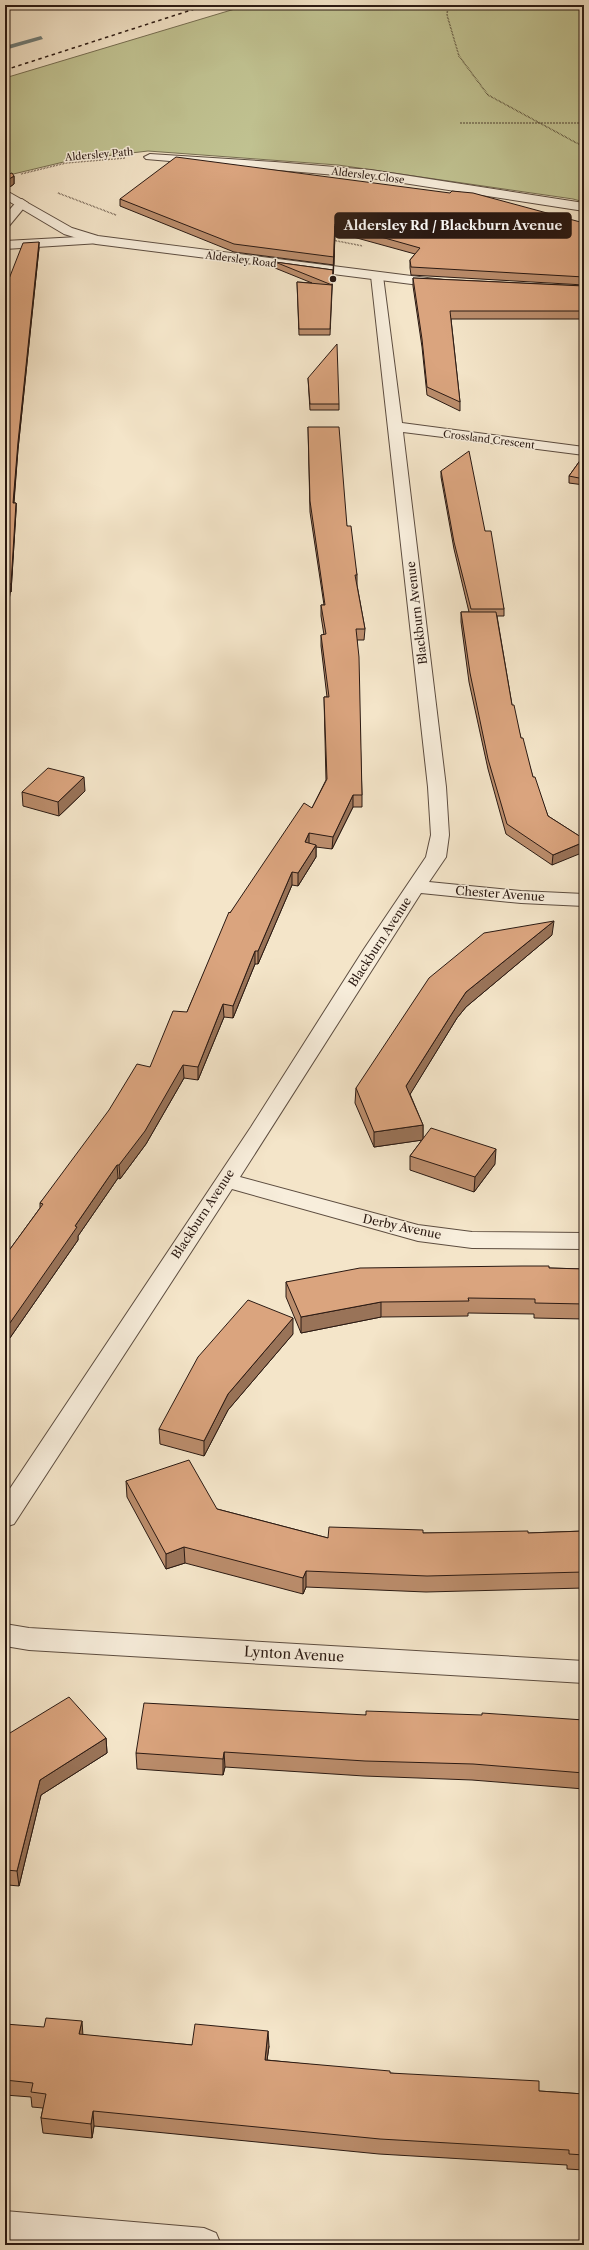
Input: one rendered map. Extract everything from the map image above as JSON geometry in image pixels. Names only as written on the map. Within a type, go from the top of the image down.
[{"type":"street","name":"Aldersley Close","points":[[150,158],[275,165],[371,174],[584,207]]},
{"type":"street","name":"Aldersley Road","points":[[5,194],[68,231],[96,240],[454,285]]},
{"type":"street","points":[[5,223],[22,203]]},
{"type":"street","points":[[5,245],[96,240]]},
{"type":"street","name":"Blackburn Avenue","points":[[5,1517],[225,1180],[261,1128],[374,949],[436,857],[440,835],[437,787],[377,276]]},
{"type":"street","name":"Crossland Crescent","points":[[394,428],[584,451]]},
{"type":"street","name":"Chester Avenue","points":[[416,887],[521,897],[584,900]]},
{"type":"street","name":"Derby Avenue","points":[[225,1180],[418,1233],[472,1240],[584,1241]]},
{"type":"street","name":"Lynton Avenue","points":[[5,1635],[29,1638],[584,1672]]},
{"type":"street","points":[[5,2228],[204,2245]]},
{"type":"path","points":[[448,5],[447,15],[459,56],[488,95],[584,147]]},
{"type":"path","points":[[460,123],[584,123]]},
{"type":"path","name":"Aldersley Path","points":[[21,174],[66,163],[100,159],[150,158]]},
{"type":"green space","points":[[248,5],[584,5],[584,202],[573,199],[338,165],[148,151],[72,160],[5,176],[5,78]]},
{"type":"building","points":[[176,157],[450,193],[452,191],[473,193],[584,223],[584,277],[411,267],[410,260],[420,248],[335,224],[334,257],[234,244],[120,199]]},
{"type":"building","points":[[12,173],[14,176],[5,181],[5,175]]},
{"type":"building","points":[[39,242],[13,503],[16,503],[11,584],[9,584],[5,615],[5,289],[23,243]]},
{"type":"building","points":[[275,262],[333,270],[332,285]]},
{"type":"building","points":[[413,278],[584,286],[584,311],[450,311],[460,402],[427,387]]},
{"type":"building","points":[[297,282],[332,285],[330,329],[299,329]]},
{"type":"building","points":[[337,344],[339,404],[310,404],[308,378]]},
{"type":"building","points":[[308,427],[339,427],[347,526],[351,526],[357,575],[355,575],[365,629],[356,629],[359,657],[362,795],[353,795],[333,837],[309,833],[305,842],[316,845],[298,873],[292,872],[258,951],[255,951],[233,1006],[223,1004],[198,1067],[183,1065],[145,1131],[119,1165],[117,1165],[75,1226],[77,1227],[5,1330],[5,1256],[43,1204],[40,1203],[109,1110],[137,1064],[150,1067],[173,1011],[187,1012],[229,912],[230,913],[304,803],[312,808],[327,779],[324,697],[329,697],[321,635],[326,634],[321,605],[325,605],[310,501]]},
{"type":"building","points":[[469,451],[485,531],[491,531],[504,609],[471,609],[454,542],[441,471]]},
{"type":"building","points":[[584,455],[584,479],[569,476]]},
{"type":"building","points":[[461,612],[496,612],[512,705],[514,705],[521,738],[523,738],[533,777],[535,777],[548,816],[584,839],[584,842],[553,855],[507,824],[488,759],[470,673]]},
{"type":"building","points":[[48,768],[84,777],[58,802],[22,792]]},
{"type":"building","points":[[554,921],[466,992],[458,1004],[406,1086],[423,1125],[374,1132],[356,1088],[429,978],[484,933]]},
{"type":"building","points":[[431,1128],[496,1149],[475,1177],[410,1156]]},
{"type":"building","points":[[549,1266],[549,1268],[584,1269],[584,1304],[535,1303],[535,1299],[468,1298],[469,1301],[381,1302],[301,1317],[286,1282],[360,1268]]},
{"type":"building","points":[[248,1300],[293,1318],[228,1394],[204,1441],[159,1429],[198,1357]]},
{"type":"building","points":[[189,1460],[217,1509],[328,1538],[329,1527],[423,1530],[423,1533],[528,1531],[528,1533],[584,1531],[584,1572],[427,1576],[306,1571],[303,1578],[184,1547],[166,1554],[126,1481]]},
{"type":"building","points":[[69,1697],[106,1738],[40,1780],[17,1871],[6,1870],[5,1876],[5,1736]]},
{"type":"building","points":[[144,1703],[366,1715],[366,1711],[482,1715],[482,1713],[584,1720],[584,1773],[473,1764],[365,1761],[224,1752],[223,1759],[136,1753]]},
{"type":"building","points":[[46,2018],[82,2021],[79,2034],[192,2045],[195,2024],[268,2031],[265,2060],[390,2071],[390,2073],[539,2081],[539,2091],[584,2094],[584,2155],[569,2154],[569,2150],[380,2139],[93,2111],[91,2124],[41,2118],[46,2094],[31,2092],[33,2083],[5,2080],[5,2024],[44,2027]]},
{"type":"waterway","points":[[5,48],[41,38]]},
{"type":"railway","points":[[5,70],[207,5]]},
{"type":"place","name":"Aldersley Rd / Blackburn Avenue","points":[[333,279]]}]
